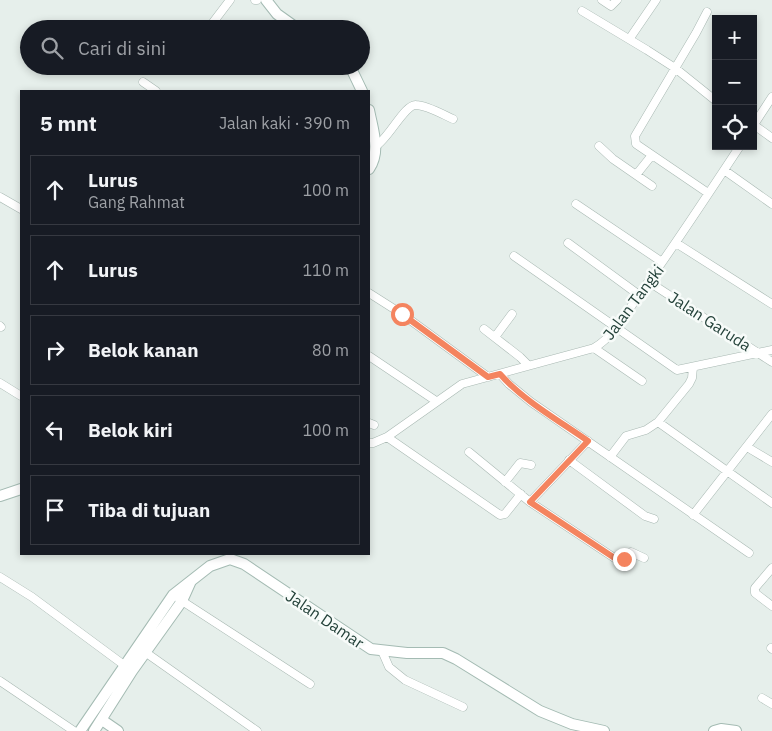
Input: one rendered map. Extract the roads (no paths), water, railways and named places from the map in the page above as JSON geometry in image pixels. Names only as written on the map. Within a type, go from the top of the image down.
[{"type":"street","points":[[215,20],[230,0]]},
{"type":"street","points":[[266,0],[286,20]]},
{"type":"street","points":[[602,0],[611,6],[617,0]]},
{"type":"street","points":[[630,38],[656,0]]},
{"type":"street","points":[[582,11],[630,38],[674,68],[712,98]]},
{"type":"street","points":[[707,12],[635,136],[636,144],[708,193]]},
{"type":"street","points":[[354,75],[362,90]]},
{"type":"street","points":[[143,82],[155,90]]},
{"type":"street","points":[[757,119],[772,97]]},
{"type":"street","points":[[376,146],[387,137],[406,109],[413,105],[420,105],[453,119]]},
{"type":"street","points":[[370,115],[376,146],[375,157],[370,168]]},
{"type":"street","points":[[757,128],[772,138]]},
{"type":"street","points":[[599,146],[652,186]]},
{"type":"street","name":"Jalan Tangki","points":[[370,443],[387,438],[462,384],[594,348],[602,344],[616,328],[676,243],[737,150]]},
{"type":"street","points":[[636,175],[652,155]]},
{"type":"street","points":[[724,170],[772,204]]},
{"type":"street","points":[[0,197],[20,208]]},
{"type":"street","points":[[576,204],[662,262]]},
{"type":"street","points":[[568,243],[639,295]]},
{"type":"street","points":[[676,243],[772,304]]},
{"type":"street","points":[[514,256],[677,370],[772,350]]},
{"type":"street","name":"Jalan Garuda","points":[[648,283],[760,352],[772,362]]},
{"type":"street","points":[[370,294],[402,314],[488,377]]},
{"type":"street","points":[[495,337],[512,314]]},
{"type":"street","points":[[484,329],[528,365]]},
{"type":"street","points":[[594,348],[642,381]]},
{"type":"street","points":[[370,357],[436,401]]},
{"type":"street","points":[[610,456],[626,436],[646,430],[658,422],[689,384],[692,378],[693,367]]},
{"type":"street","points":[[500,374],[531,402],[749,553]]},
{"type":"street","points":[[0,383],[20,395]]},
{"type":"street","points":[[693,515],[772,414]]},
{"type":"street","points":[[658,422],[772,503]]},
{"type":"street","points":[[387,438],[500,516],[505,514],[521,494]]},
{"type":"street","points":[[530,502],[588,441]]},
{"type":"street","points":[[747,447],[772,462]]},
{"type":"street","points":[[469,452],[530,502],[618,561],[631,552],[644,558]]},
{"type":"street","points":[[569,460],[645,516],[654,519]]},
{"type":"street","points":[[505,482],[520,463],[531,464]]},
{"type":"street","points":[[0,496],[20,489]]},
{"type":"street","name":"Jalan Damar","points":[[80,731],[124,664],[174,595],[210,566],[230,559],[244,564],[371,649],[443,653],[456,659],[540,711],[572,724],[604,731]]},
{"type":"street","points":[[772,568],[755,588],[755,593],[772,606]]},
{"type":"street","points":[[0,577],[32,597],[124,664]]},
{"type":"street","points":[[94,731],[145,652],[182,601],[191,580]]},
{"type":"street","points":[[174,595],[310,684]]},
{"type":"street","points":[[382,651],[389,667],[405,680],[463,707]]},
{"type":"street","points":[[145,652],[257,731]]},
{"type":"street","points":[[0,681],[74,731]]},
{"type":"street","points":[[762,698],[772,704]]},
{"type":"street","points":[[102,720],[118,731]]},
{"type":"street","points":[[714,731],[721,729],[736,731]]}]
